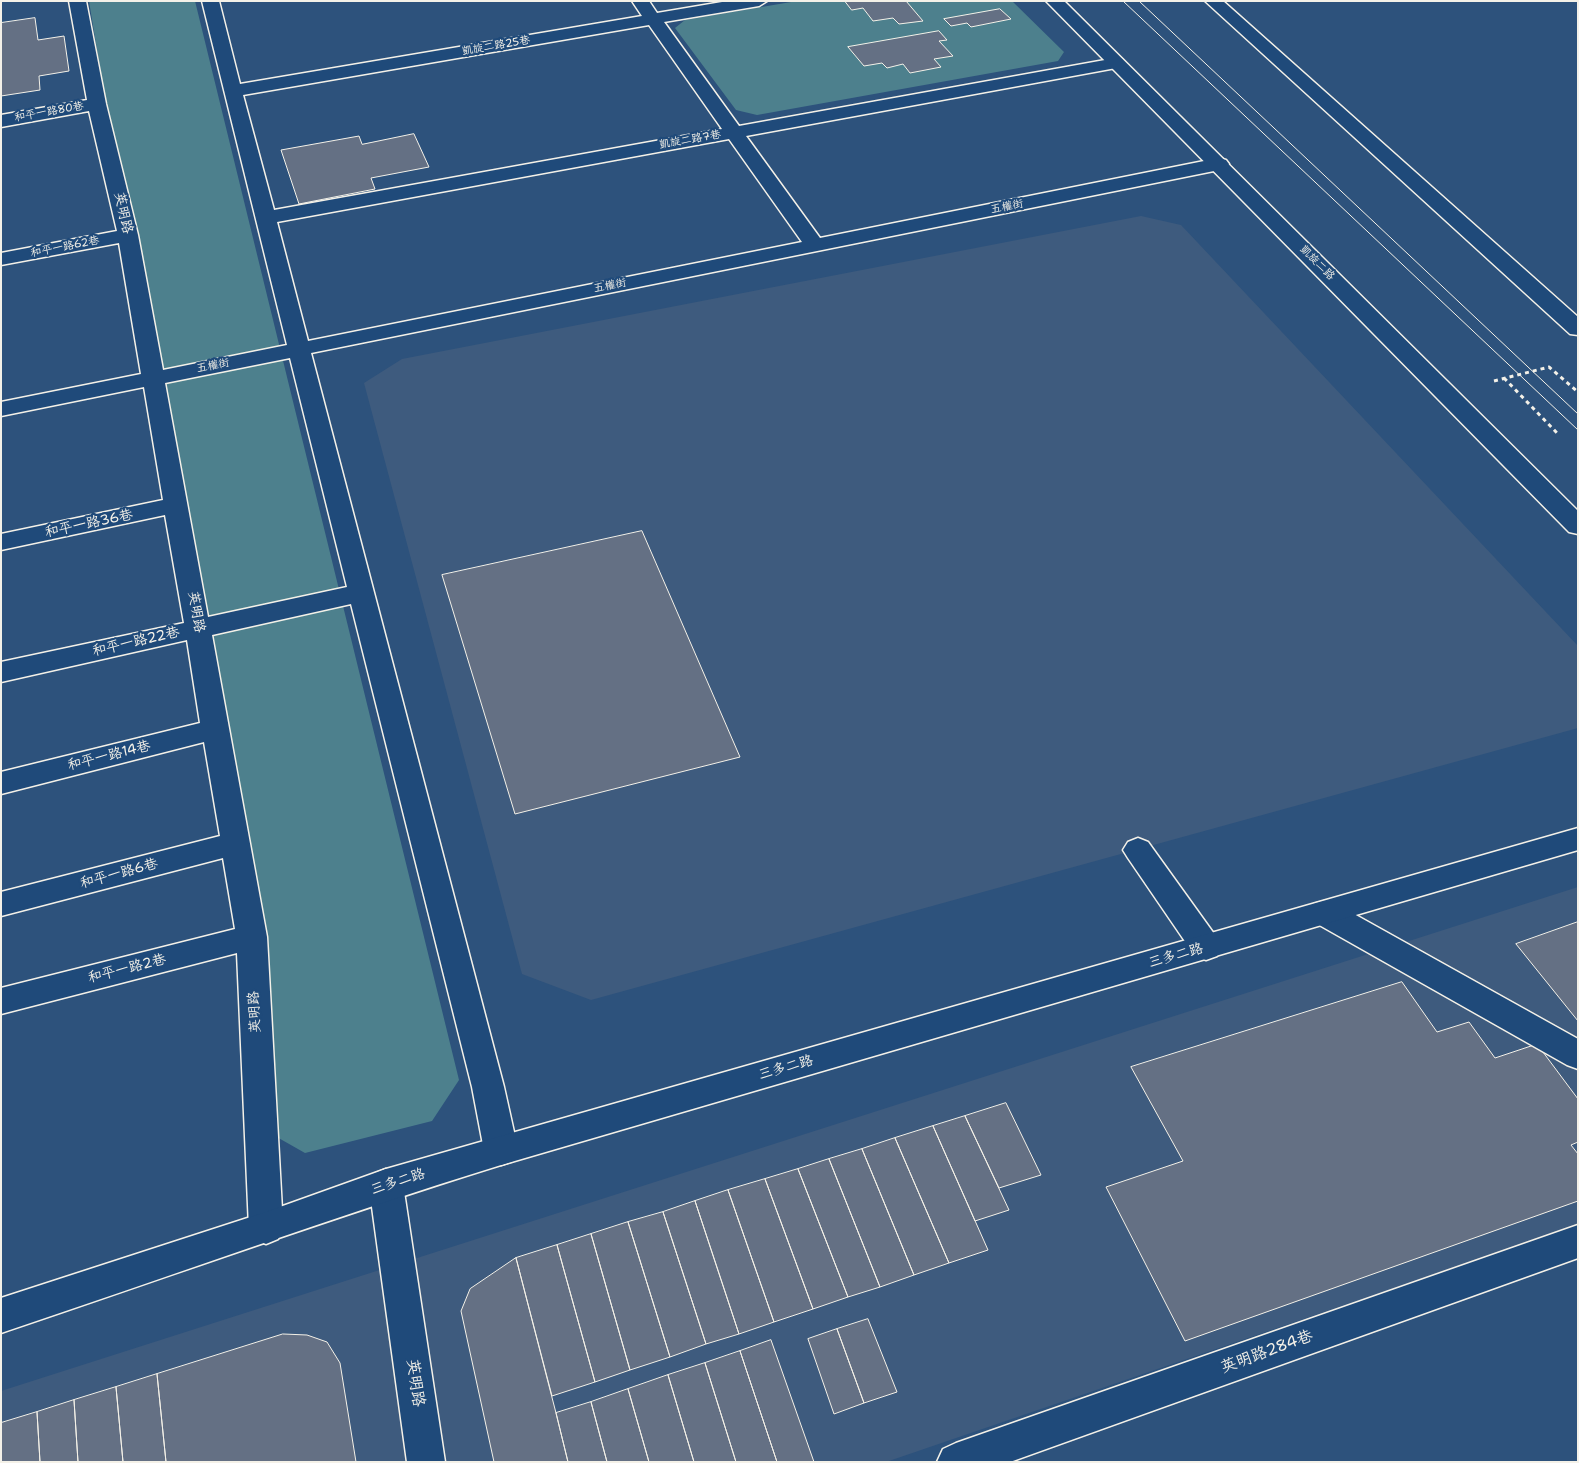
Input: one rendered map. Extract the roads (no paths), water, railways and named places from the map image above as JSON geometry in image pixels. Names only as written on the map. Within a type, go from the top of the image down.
[{"type":"street","name":"英明路","points":[[77,1],[97,104],[128,235],[152,378],[199,628],[252,937],[266,1228]]},
{"type":"street","points":[[210,1],[488,1087],[501,1150]]},
{"type":"street","points":[[640,1],[815,246]]},
{"type":"street","name":"凱旋二路25巷","points":[[232,91],[759,1]]},
{"type":"street","name":"凱旋二路","points":[[1054,1],[1220,164],[1578,526]]},
{"type":"street","points":[[1213,1],[1578,329]]},
{"type":"street","name":"凱旋二路7巷","points":[[265,218],[1116,63]]},
{"type":"street","name":"和平一路80巷","points":[[1,120],[97,104]]},
{"type":"street","name":"五權街","points":[[1,408],[1220,164]]},
{"type":"street","name":"和平一路62巷","points":[[1,259],[128,235]]},
{"type":"street","name":"和平一路36巷","points":[[1,542],[177,505]]},
{"type":"street","name":"和平一路22巷","points":[[1,672],[360,593]]},
{"type":"street","name":"和平一路14巷","points":[[1,783],[216,729]]},
{"type":"street","name":"三多二路","points":[[1,1316],[266,1228],[386,1185],[501,1150],[1578,839]]},
{"type":"street","name":"和平一路6巷","points":[[1,904],[236,843]]},
{"type":"street","points":[[1138,850],[1206,947]]},
{"type":"street","points":[[1325,913],[1578,1055]]},
{"type":"street","name":"和平一路2巷","points":[[1,1001],[252,937]]},
{"type":"street","name":"英明路","points":[[386,1185],[426,1462]]},
{"type":"street","name":"英明路284巷","points":[[956,1462],[1578,1242]]},
{"type":"tram line","points":[[1123,1],[1578,430]]},
{"type":"tram line","points":[[1139,1],[1578,414]]}]
